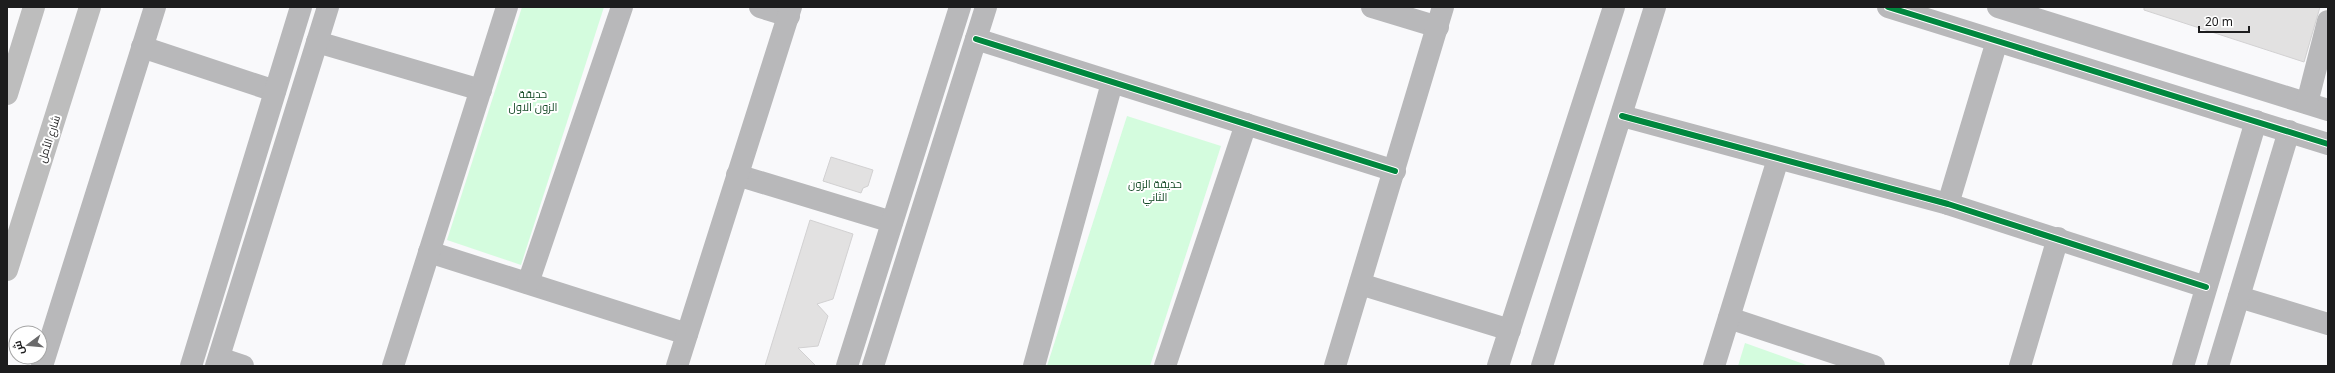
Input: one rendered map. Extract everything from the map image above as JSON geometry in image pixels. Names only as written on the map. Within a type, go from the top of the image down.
[{"type":"main road","points":[[7,94],[34,7]]},
{"type":"main road","name":"شارع الأمل","points":[[7,270],[90,7]]},
{"type":"street","points":[[42,366],[155,7]]},
{"type":"street","points":[[191,366],[301,7]]},
{"type":"street","points":[[243,366],[217,362],[328,7]]},
{"type":"street","points":[[393,366],[507,7]]},
{"type":"street","points":[[528,284],[622,7]]},
{"type":"street","points":[[677,366],[790,11],[760,7]]},
{"type":"street","points":[[847,366],[960,7]]},
{"type":"street","points":[[873,366],[986,7]]},
{"type":"street","points":[[1335,366],[1441,17],[1372,7]]},
{"type":"street","points":[[1498,366],[1614,7]]},
{"type":"street","points":[[1542,366],[1622,116],[1655,7]]},
{"type":"street","points":[[1888,7],[2328,144]]},
{"type":"street","points":[[2002,8],[2328,110]]},
{"type":"street","points":[[2307,103],[2328,21]]},
{"type":"street","points":[[976,39],[1395,171]]},
{"type":"street","points":[[1948,204],[1996,41]]},
{"type":"street","points":[[317,42],[481,90]]},
{"type":"street","points":[[142,47],[275,91]]},
{"type":"street","points":[[1034,366],[1112,83]]},
{"type":"street","points":[[1622,116],[1948,204],[2058,238],[2206,287]]},
{"type":"street","points":[[2183,366],[2256,121]]},
{"type":"street","points":[[1165,366],[1246,124]]},
{"type":"street","points":[[2218,366],[2289,131]]},
{"type":"street","points":[[1714,366],[1778,159]]},
{"type":"street","points":[[738,175],[892,222]]},
{"type":"street","points":[[2020,366],[2058,238]]},
{"type":"street","points":[[429,252],[687,334]]},
{"type":"street","points":[[1360,284],[1510,330]]},
{"type":"street","points":[[2239,297],[2328,324]]},
{"type":"street","points":[[1729,318],[1851,362],[1874,366]]},
{"type":"green space","name":"حديقة الزون الاول","points":[[522,7],[604,7],[521,265],[447,240]]},
{"type":"green space","name":"حديقة الزون الثاني","points":[[1127,116],[1221,146],[1150,366],[1047,366]]},
{"type":"green space","points":[[1745,343],[1809,366],[1738,366]]},
{"type":"building","points":[[2144,7],[2320,7],[2304,62],[2144,10]]},
{"type":"building","points":[[831,157],[873,170],[868,186],[863,188],[861,193],[823,181]]},
{"type":"building","points":[[810,220],[853,234],[833,299],[817,304],[828,316],[818,346],[798,348],[816,366],[765,366]]},
{"type":"cycle path","points":[[1888,7],[2328,144]]},
{"type":"cycle path","points":[[976,39],[1395,171]]},
{"type":"cycle path","points":[[1622,116],[1948,204],[2206,287]]}]
